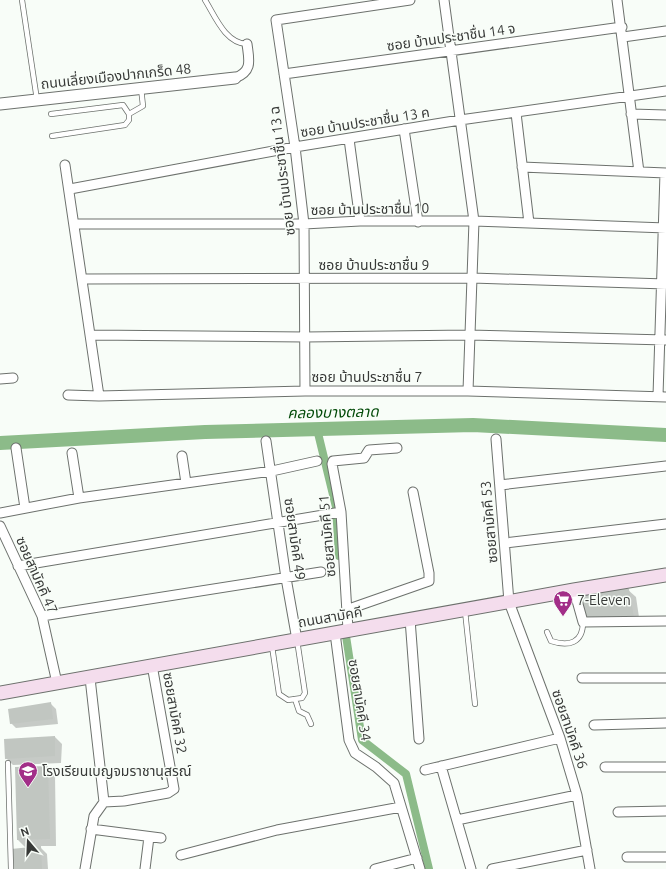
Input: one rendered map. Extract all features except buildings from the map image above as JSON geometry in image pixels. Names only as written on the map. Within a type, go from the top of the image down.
[{"type":"main road","name":"ถนนสามัคคี","points":[[0,693],[90,678],[152,665],[272,645],[410,619],[666,575]]},
{"type":"street","name":"ซอย บ้านประชาชื่น 13 ฉ","points":[[305,391],[304,224],[295,147],[276,20],[410,0]]},
{"type":"street","points":[[444,0],[474,221],[468,391]]},
{"type":"street","points":[[617,0],[622,27],[638,172]]},
{"type":"street","name":"ซอย บ้านประชาชื่น 14 จ","points":[[284,74],[622,27]]},
{"type":"street","points":[[623,37],[666,31]]},
{"type":"street","points":[[235,78],[244,75],[247,70],[249,62],[247,44]]},
{"type":"street","name":"ถนนเลี่ยงเมืองปากเกร็ด 48","points":[[0,104],[235,78]]},
{"type":"street","name":"ซอย บ้านประชาชื่น 13 ค","points":[[70,189],[295,147],[404,129],[666,91]]},
{"type":"street","points":[[516,113],[529,223]]},
{"type":"street","points":[[631,114],[666,115]]},
{"type":"street","points":[[404,129],[418,222]]},
{"type":"street","points":[[349,139],[360,221]]},
{"type":"street","points":[[65,165],[70,189],[99,396]]},
{"type":"street","points":[[522,167],[666,173],[662,397]]},
{"type":"street","name":"ซอย บ้านประชาชื่น 10","points":[[74,224],[304,224],[360,221],[474,221],[665,228]]},
{"type":"street","name":"ซอย บ้านประชาชื่น 9","points":[[82,279],[472,278],[663,284]]},
{"type":"street","points":[[90,334],[305,337],[469,335],[663,340]]},
{"type":"street","points":[[0,379],[13,378]]},
{"type":"street","name":"ซอย บ้านประชาชื่น 7","points":[[68,395],[99,396],[305,391],[468,391],[662,397]]},
{"type":"street","name":"ซอยสามัคคี 53","points":[[496,439],[509,602]]},
{"type":"street","name":"ซอยสามัคคี 49","points":[[266,441],[272,471],[286,578],[297,640]]},
{"type":"street","points":[[16,448],[25,508]]},
{"type":"street","name":"ซอยสามัคคี 51","points":[[348,630],[333,462],[338,459],[364,458],[369,450],[397,448]]},
{"type":"street","points":[[72,453],[79,498]]},
{"type":"street","points":[[182,456],[186,483]]},
{"type":"street","points":[[0,513],[79,498],[272,471],[317,461]]},
{"type":"street","points":[[500,485],[666,466]]},
{"type":"street","points":[[346,610],[429,581],[429,573],[413,492]]},
{"type":"street","points":[[18,566],[338,512]]},
{"type":"street","points":[[505,542],[666,524]]},
{"type":"street","name":"ซอยสามัคคี 47","points":[[0,526],[42,616],[57,683]]},
{"type":"street","points":[[42,616],[322,572]]},
{"type":"street","points":[[574,590],[583,622],[666,621]]},
{"type":"street","name":"ซอยสามัคคี 36","points":[[509,602],[560,738],[577,795],[590,869]]},
{"type":"street","points":[[410,619],[419,739]]},
{"type":"street","name":"ซอยสามัคคี 34","points":[[335,633],[349,740],[355,753],[376,767],[394,783],[420,869]]},
{"type":"street","name":"ซอยสามัคคี 32","points":[[104,802],[124,801],[168,792],[174,789],[152,665]]},
{"type":"street","points":[[84,869],[94,816],[104,802],[90,678]]},
{"type":"street","points":[[582,678],[666,678]]},
{"type":"street","points":[[594,724],[666,723]]},
{"type":"street","points":[[425,770],[560,738]]},
{"type":"street","points":[[441,766],[471,869]]},
{"type":"street","points":[[605,767],[666,767]]},
{"type":"street","points":[[457,820],[577,795]]},
{"type":"street","points":[[181,855],[277,830],[401,807]]},
{"type":"street","points":[[618,812],[666,812]]},
{"type":"street","points":[[91,829],[161,838]]},
{"type":"street","points":[[145,869],[149,837]]},
{"type":"street","points":[[492,869],[587,850]]},
{"type":"street","points":[[627,857],[666,857]]},
{"type":"street","points":[[375,869],[417,858]]},
{"type":"lane","points":[[22,0],[37,100]]},
{"type":"lane","points":[[205,0],[218,22],[230,37],[238,44],[247,44]]},
{"type":"lane","points":[[129,114],[134,113],[142,106],[141,88]]},
{"type":"lane","points":[[51,114],[123,105],[129,114],[129,120],[125,125],[52,136]]},
{"type":"lane","points":[[465,610],[475,704]]},
{"type":"lane","points":[[548,632],[551,641],[563,643],[572,642],[580,638],[583,633],[583,622]]},
{"type":"lane","points":[[272,645],[279,694],[288,700],[302,698],[305,693],[297,640]]},
{"type":"lane","points":[[295,699],[299,711],[303,715],[307,715],[311,724]]},
{"type":"lane","points":[[8,763],[11,869]]},
{"type":"waterway","name":"คลองบางตลาด","points":[[0,443],[205,432],[473,425],[666,435]]},
{"type":"waterway","points":[[317,429],[336,507],[339,556]]},
{"type":"waterway","points":[[346,636],[362,740],[406,774],[429,869]]},
{"type":"place","name":"7-Eleven","points":[[563,617]]},
{"type":"place","name":"โรงเรียนเบญจมราชานุสรณ์","points":[[28,788]]}]
